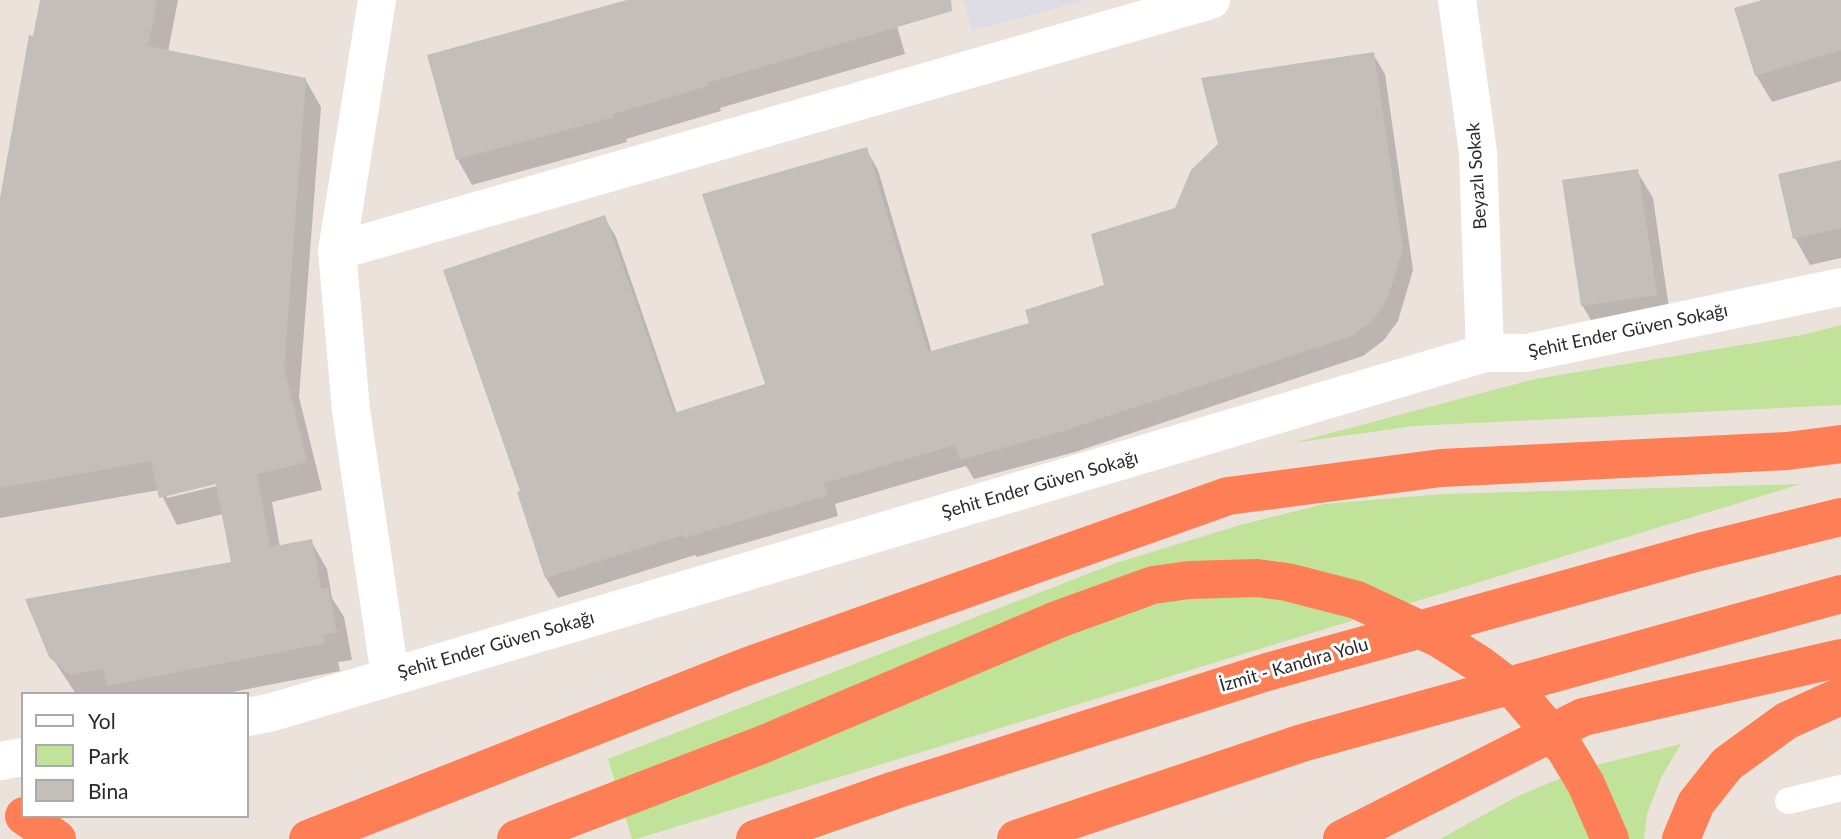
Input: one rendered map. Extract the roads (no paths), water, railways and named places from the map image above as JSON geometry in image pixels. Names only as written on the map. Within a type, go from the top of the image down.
[{"type":"highway","points":[[308,839],[748,666],[1228,496],[1441,468],[1787,451],[1841,444]]},
{"type":"highway","name":"İzmit - Kandıra Yolu","points":[[755,839],[895,790],[1267,672],[1699,552],[1841,517]]},
{"type":"highway","points":[[516,839],[764,744],[1059,619],[1153,585],[1189,580],[1257,578],[1287,582],[1357,600],[1438,638],[1479,664],[1516,692],[1543,720],[1565,749],[1586,784],[1610,839]]},
{"type":"highway","points":[[1016,839],[1302,743],[1841,594]]},
{"type":"highway","points":[[1342,839],[1583,717],[1841,658]]},
{"type":"highway","points":[[1681,839],[1696,803],[1727,764],[1787,721],[1841,696]]},
{"type":"highway","points":[[0,802],[21,815]]},
{"type":"highway","points":[[0,802],[19,839]]},
{"type":"highway","points":[[26,818],[57,839]]},
{"type":"street","points":[[377,0],[337,251],[351,410],[390,676]]},
{"type":"street","points":[[337,251],[1211,0]]},
{"type":"street","name":"Beyazlı Sokak","points":[[1457,0],[1478,152],[1485,353]]},
{"type":"street","name":"Şehit Ender Güven Sokağı","points":[[248,717],[1485,353],[1526,353],[1841,287]]},
{"type":"street","points":[[0,761],[21,757]]},
{"type":"lane","points":[[1788,801],[1841,788]]}]
